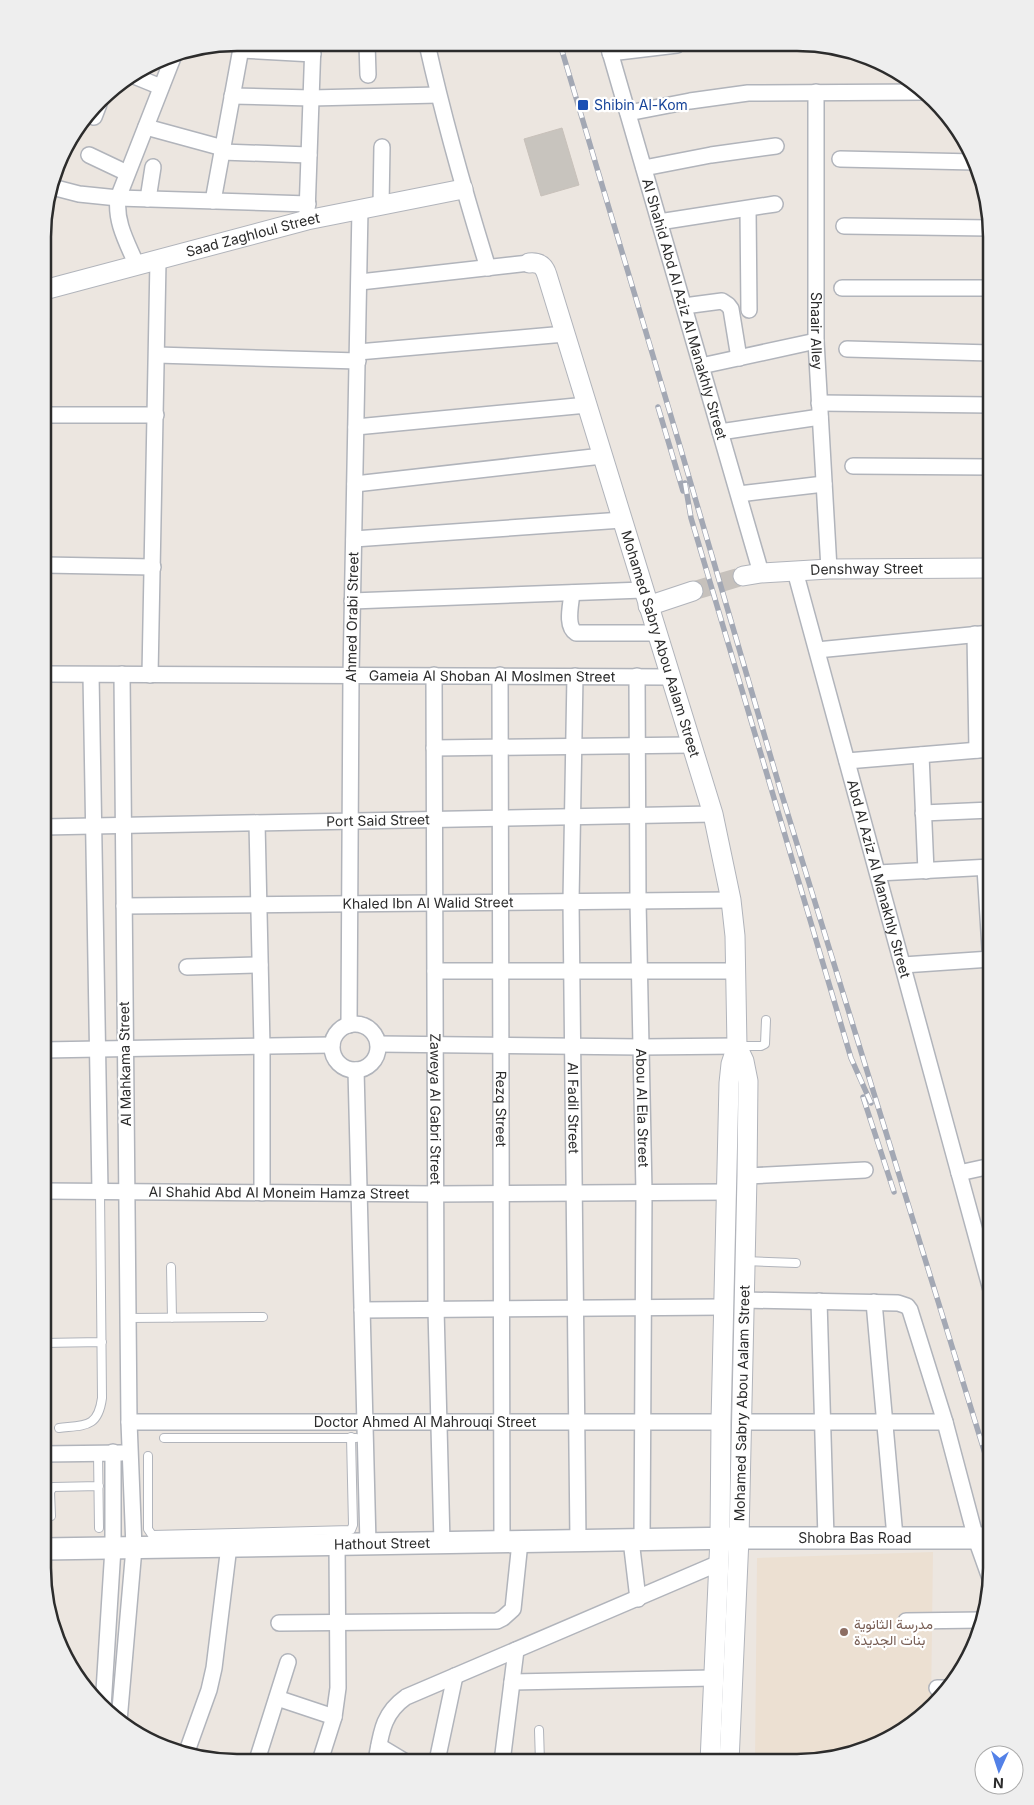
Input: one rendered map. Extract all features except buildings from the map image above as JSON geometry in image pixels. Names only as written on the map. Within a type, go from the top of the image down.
[{"type":"main road","name":"Shobra Bas Road","points":[[729,1538],[895,1537],[983,1539]]},
{"type":"main road","name":"Hathout Street","points":[[51,1549],[229,1546],[352,1540],[442,1543],[729,1538]]},
{"type":"street","points":[[213,201],[240,51]]},
{"type":"street","points":[[58,189],[79,194],[118,198],[213,201],[307,212],[313,51]]},
{"type":"street","points":[[367,51],[368,75]]},
{"type":"street","points":[[429,51],[463,189],[488,268]]},
{"type":"street","name":"Al Shahid Abd Al Aziz Al Manakhly Street","points":[[610,51],[761,573]]},
{"type":"street","points":[[137,266],[118,222],[116,211],[118,198],[126,172],[171,63]]},
{"type":"street","points":[[140,79],[162,87]]},
{"type":"street","name":"Shaair Alley","points":[[816,92],[816,341],[829,569]]},
{"type":"street","points":[[628,113],[717,96],[748,93],[913,92]]},
{"type":"street","points":[[232,96],[311,98],[438,95]]},
{"type":"street","points":[[146,127],[222,150],[309,155]]},
{"type":"street","points":[[644,168],[711,155],[776,146]]},
{"type":"street","points":[[381,205],[382,147]]},
{"type":"street","points":[[89,156],[126,172]]},
{"type":"street","points":[[840,159],[967,162]]},
{"type":"street","points":[[148,199],[153,167]]},
{"type":"street","name":"Saad Zaghloul Street","points":[[51,288],[158,261],[307,212],[360,209],[463,189]]},
{"type":"street","points":[[659,222],[775,204]]},
{"type":"street","points":[[748,208],[749,310]]},
{"type":"street","name":"Ahmed Orabi Street","points":[[349,1024],[351,675],[360,209]]},
{"type":"street","points":[[844,226],[982,228]]},
{"type":"street","points":[[150,674],[158,261]]},
{"type":"street","name":"Mohamed Sabry Abou Aalam Street","points":[[529,263],[536,262],[545,269],[713,814],[731,900],[737,971],[737,1046],[729,1074],[721,1422],[729,1538],[729,1754]]},
{"type":"street","points":[[360,282],[529,263]]},
{"type":"street","points":[[842,288],[983,288]]},
{"type":"street","points":[[684,306],[722,302],[728,305],[731,309],[739,358]]},
{"type":"street","points":[[157,355],[358,357],[565,334]]},
{"type":"street","points":[[701,366],[816,341]]},
{"type":"street","points":[[847,349],[983,353]]},
{"type":"street","points":[[356,427],[587,405]]},
{"type":"street","points":[[720,432],[820,410],[983,405]]},
{"type":"street","points":[[51,415],[156,414]]},
{"type":"street","points":[[355,484],[602,456]]},
{"type":"street","points":[[853,466],[983,467]]},
{"type":"street","points":[[739,494],[824,484]]},
{"type":"street","points":[[354,539],[622,520]]},
{"type":"street","points":[[51,565],[152,567]]},
{"type":"street","name":"Denshway Street","points":[[743,576],[761,573],[829,569],[983,568]]},
{"type":"street","name":"Abd Al Aziz Al Manakhly Street","points":[[795,571],[903,965],[967,1171],[983,1250]]},
{"type":"street","points":[[352,601],[572,593],[646,598],[693,591]]},
{"type":"street","points":[[572,593],[570,625],[576,634],[657,634]]},
{"type":"street","points":[[975,634],[983,737]]},
{"type":"street","points":[[817,650],[983,634]]},
{"type":"street","name":"Gameia Al Shoban Al Moslmen Street","points":[[51,674],[670,677]]},
{"type":"street","name":"Al Mahkama Street","points":[[122,674],[129,1422],[131,1453],[124,1548]]},
{"type":"street","points":[[91,675],[100,1192]]},
{"type":"street","name":"Zaweya Al Gabri Street","points":[[434,675],[436,1309],[442,1543]]},
{"type":"street","name":"Rezq Street","points":[[338,1622],[490,1622],[503,1618],[513,1609],[515,1602],[502,1422],[500,676]]},
{"type":"street","name":"Al Fadil Street","points":[[574,676],[571,901],[578,1541]]},
{"type":"street","name":"Abou Al Ela Street","points":[[637,676],[638,901],[644,1192],[643,1422],[636,1540],[638,1599]]},
{"type":"street","points":[[434,748],[691,745]]},
{"type":"street","points":[[848,761],[983,750]]},
{"type":"street","points":[[921,755],[926,871]]},
{"type":"street","points":[[923,813],[983,810]]},
{"type":"street","name":"Port Said Street","points":[[51,827],[713,814]]},
{"type":"street","points":[[257,823],[262,1046],[262,1192]]},
{"type":"street","points":[[878,873],[983,868]]},
{"type":"street","name":"Khaled Ibn Al Walid Street","points":[[124,906],[731,900]]},
{"type":"street","points":[[903,965],[983,960]]},
{"type":"street","points":[[187,968],[260,965]]},
{"type":"street","points":[[435,971],[737,971]]},
{"type":"street","points":[[349,1024],[362,1024],[368,1027],[376,1037],[378,1044],[378,1052],[370,1064],[356,1070],[341,1065],[333,1052],[332,1044],[338,1032],[349,1024]]},
{"type":"street","points":[[51,1050],[332,1044]]},
{"type":"street","points":[[378,1044],[641,1047],[737,1046]]},
{"type":"street","name":"Mohamed Sabry Abou Aalam Street","points":[[710,1754],[719,1563],[729,1538],[742,1422],[748,1081],[744,1061],[737,1046]]},
{"type":"street","points":[[322,1754],[334,1717],[338,1688],[338,1622],[352,1540],[358,1438],[365,1422],[356,1070]]},
{"type":"street","points":[[967,1171],[983,1168]]},
{"type":"street","points":[[747,1176],[865,1170]]},
{"type":"street","name":"Al Shahid Abd Al Moneim Hamza Street","points":[[51,1191],[436,1194],[726,1192]]},
{"type":"street","points":[[724,1260],[745,1261]]},
{"type":"street","points":[[744,1300],[898,1302],[907,1306],[912,1314],[983,1539]]},
{"type":"street","points":[[819,1301],[826,1538]]},
{"type":"street","points":[[874,1302],[895,1537]]},
{"type":"street","points":[[362,1310],[723,1307]]},
{"type":"street","name":"Doctor Ahmed Al Mahrouqi Street","points":[[129,1422],[721,1422]]},
{"type":"street","points":[[742,1422],[945,1422]]},
{"type":"street","points":[[105,1453],[124,1548],[119,1711]]},
{"type":"street","points":[[51,1454],[131,1453]]},
{"type":"street","points":[[188,1747],[214,1668],[229,1546]]},
{"type":"street","points":[[104,1697],[124,1548]]},
{"type":"street","points":[[377,1754],[385,1721],[397,1703],[416,1692],[719,1563]]},
{"type":"street","points":[[906,1621],[975,1620]]},
{"type":"street","points":[[279,1623],[338,1622]]},
{"type":"street","points":[[503,1754],[516,1650]]},
{"type":"street","points":[[259,1754],[288,1662]]},
{"type":"street","points":[[439,1754],[455,1676]]},
{"type":"street","points":[[512,1682],[713,1678]]},
{"type":"street","points":[[277,1698],[334,1717]]},
{"type":"street","points":[[379,1746],[392,1754]]},
{"type":"lane","points":[[737,1046],[761,1046],[765,1044],[766,1020]]},
{"type":"lane","points":[[59,1428],[88,1425],[96,1418],[100,1411],[102,1398],[102,1342],[100,1192]]},
{"type":"lane","points":[[745,1261],[796,1263]]},
{"type":"lane","points":[[171,1267],[172,1318]]},
{"type":"lane","points":[[128,1318],[263,1317]]},
{"type":"lane","points":[[51,1343],[102,1342]]},
{"type":"lane","points":[[148,1456],[148,1529],[152,1535],[352,1540],[358,1438],[164,1438]]},
{"type":"lane","points":[[99,1528],[99,1486],[105,1453]]},
{"type":"lane","points":[[51,1490],[53,1487],[99,1486]]},
{"type":"lane","points":[[539,1730],[540,1754]]},
{"type":"shaded area","name":"مدرسة الثانوية بنات الجديدة","points":[[933,1552],[931,1696],[919,1708],[890,1729],[856,1744],[821,1752],[755,1754],[757,1558]]},
{"type":"tunnel","points":[[693,591],[743,576]]},
{"type":"railway","points":[[562,51],[781,792],[983,1447]]},
{"type":"railway","points":[[658,407],[683,491]]},
{"type":"railway","points":[[685,483],[691,518],[851,1058],[871,1103]]},
{"type":"railway","points":[[863,1097],[894,1192]]},
{"type":"place","name":"Shibin Al-Kom","points":[[583,105]]},
{"type":"place","name":"مدرسة الثانوية بنات الجديدة","points":[[844,1632]]}]
